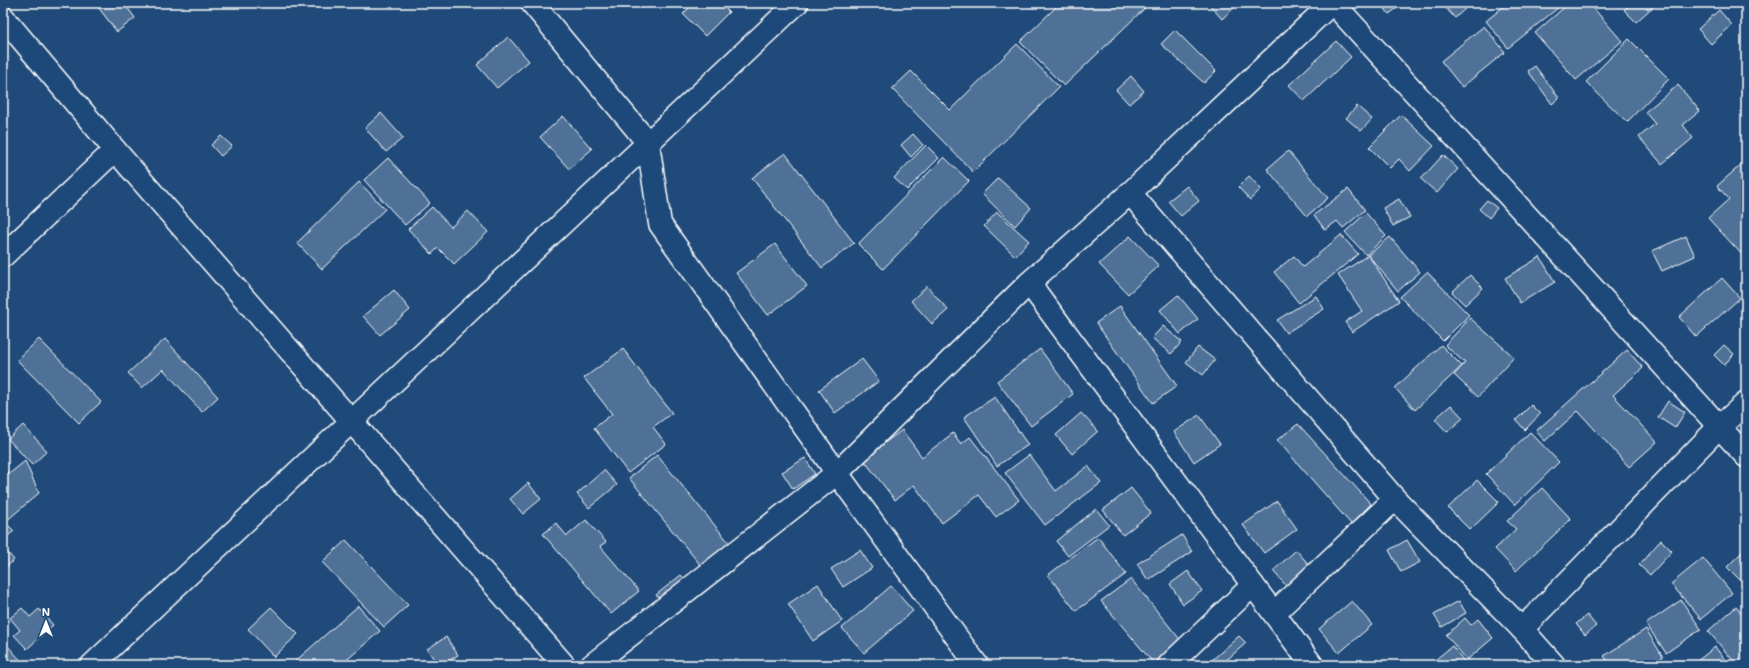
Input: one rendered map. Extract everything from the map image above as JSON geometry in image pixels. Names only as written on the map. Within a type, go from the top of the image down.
[{"type":"street","points":[[532,3],[648,143],[660,224],[837,473],[977,665]]},
{"type":"street","points":[[92,665],[797,3]]},
{"type":"street","points":[[592,665],[837,473],[1029,283],[1130,193],[1332,3],[1746,456]]},
{"type":"street","points":[[3,17],[115,150],[564,665]]},
{"type":"street","points":[[3,256],[115,150]]},
{"type":"street","points":[[1130,193],[1395,500],[1522,629],[1554,665]]},
{"type":"street","points":[[1029,283],[1312,665]]},
{"type":"street","points":[[1522,629],[1719,427],[1746,403]]},
{"type":"street","points":[[1274,613],[1395,500]]},
{"type":"street","points":[[1169,665],[1253,585]]},
{"type":"building","points":[[95,3],[124,3],[135,18],[117,32]]},
{"type":"building","points":[[694,3],[720,3],[729,12],[705,36],[683,14]]},
{"type":"building","points":[[1060,3],[1150,3],[1064,86],[1020,42]]},
{"type":"building","points":[[1208,3],[1238,3],[1238,4],[1222,19]]},
{"type":"building","points":[[1381,3],[1404,3],[1389,14]]},
{"type":"building","points":[[1445,3],[1464,3],[1467,7],[1455,18],[1443,5]]},
{"type":"building","points":[[1508,3],[1564,3],[1508,48],[1486,21]]},
{"type":"building","points":[[1569,3],[1589,3],[1622,41],[1576,80],[1535,33]]},
{"type":"building","points":[[1632,3],[1657,3],[1636,22],[1624,10]]},
{"type":"building","points":[[1719,10],[1732,25],[1711,44],[1698,29]]},
{"type":"building","points":[[1484,26],[1505,52],[1462,87],[1441,61]]},
{"type":"building","points":[[1175,30],[1216,71],[1204,83],[1161,44]]},
{"type":"building","points":[[508,37],[529,61],[497,88],[477,65]]},
{"type":"building","points":[[1629,39],[1669,79],[1627,122],[1586,82]]},
{"type":"building","points":[[1336,41],[1351,57],[1304,101],[1289,85]]},
{"type":"building","points":[[1017,44],[1059,87],[973,172],[892,89],[911,71],[950,110]]},
{"type":"building","points":[[1535,66],[1559,98],[1552,104],[1528,71]]},
{"type":"building","points":[[1131,76],[1144,91],[1129,104],[1116,90]]},
{"type":"building","points":[[1678,85],[1700,111],[1683,125],[1693,138],[1662,164],[1639,137],[1655,124],[1645,112]]},
{"type":"building","points":[[1357,106],[1372,119],[1361,131],[1346,118]]},
{"type":"building","points":[[381,113],[403,138],[386,152],[365,128]]},
{"type":"building","points":[[1401,115],[1434,146],[1410,171],[1399,159],[1390,168],[1369,147]]},
{"type":"building","points":[[563,116],[592,149],[569,169],[540,137]]},
{"type":"building","points":[[913,134],[923,145],[911,157],[901,145]]},
{"type":"building","points":[[221,136],[232,146],[221,156],[211,145]]},
{"type":"building","points":[[926,145],[939,158],[907,190],[894,178]]},
{"type":"building","points":[[1288,151],[1328,198],[1307,216],[1267,169]]},
{"type":"building","points":[[785,153],[854,243],[822,268],[752,178]]},
{"type":"building","points":[[1443,155],[1458,169],[1437,193],[1421,179]]},
{"type":"building","points":[[944,157],[969,181],[883,269],[858,244]]},
{"type":"building","points":[[388,158],[430,203],[405,225],[364,180]]},
{"type":"building","points":[[1743,163],[1746,166],[1746,259],[1708,218],[1729,199],[1717,186]]},
{"type":"building","points":[[1249,176],[1261,189],[1250,200],[1238,187]]},
{"type":"building","points":[[998,178],[1031,208],[1015,226],[982,194]]},
{"type":"building","points":[[359,182],[385,209],[322,269],[297,243]]},
{"type":"building","points":[[1187,186],[1199,201],[1181,216],[1168,201]]},
{"type":"building","points":[[1348,189],[1365,210],[1343,228],[1337,221],[1325,230],[1314,215]]},
{"type":"building","points":[[1399,199],[1410,217],[1393,226],[1383,208]]},
{"type":"building","points":[[1487,200],[1497,208],[1489,218],[1479,209]]},
{"type":"building","points":[[432,207],[451,227],[468,211],[488,232],[454,264],[438,248],[432,254],[408,229]]},
{"type":"building","points":[[997,212],[1029,241],[1015,256],[984,226]]},
{"type":"building","points":[[1366,213],[1386,236],[1366,255],[1345,232]]},
{"type":"building","points":[[1341,235],[1358,254],[1299,303],[1274,272],[1294,256],[1303,267]]},
{"type":"building","points":[[1130,236],[1159,266],[1128,294],[1099,264]]},
{"type":"building","points":[[1686,236],[1695,256],[1662,271],[1652,251]]},
{"type":"building","points":[[1390,237],[1420,272],[1398,291],[1368,255]]},
{"type":"building","points":[[775,244],[807,286],[768,315],[736,273]]},
{"type":"building","points":[[1368,255],[1399,301],[1352,332],[1345,322],[1362,311],[1338,275]]},
{"type":"building","points":[[1540,257],[1555,282],[1520,303],[1505,278]]},
{"type":"building","points":[[1427,272],[1469,315],[1443,341],[1400,297]]},
{"type":"building","points":[[1470,275],[1483,288],[1465,305],[1452,292]]},
{"type":"building","points":[[1722,278],[1740,298],[1696,337],[1679,317]]},
{"type":"building","points":[[927,286],[948,310],[932,324],[911,301]]},
{"type":"building","points":[[394,290],[410,310],[380,335],[363,316]]},
{"type":"building","points":[[1178,295],[1198,319],[1180,334],[1160,310]]},
{"type":"building","points":[[1316,296],[1324,309],[1286,333],[1277,320]]},
{"type":"building","points":[[1120,306],[1177,386],[1153,403],[1096,323]]},
{"type":"building","points":[[1470,318],[1514,357],[1478,397],[1454,375],[1465,363],[1445,345]]},
{"type":"building","points":[[1163,326],[1182,342],[1171,354],[1152,338]]},
{"type":"building","points":[[39,339],[101,402],[79,423],[17,360]]},
{"type":"building","points":[[165,339],[218,397],[202,412],[163,369],[142,388],[128,373]]},
{"type":"building","points":[[1441,345],[1462,366],[1415,410],[1395,388]]},
{"type":"building","points":[[1724,345],[1734,354],[1724,365],[1714,355]]},
{"type":"building","points":[[1198,347],[1215,360],[1203,375],[1186,362]]},
{"type":"building","points":[[623,349],[672,413],[653,427],[666,444],[628,473],[594,428],[612,414],[584,378]]},
{"type":"building","points":[[1040,349],[1073,394],[1031,426],[997,381]]},
{"type":"building","points":[[1627,350],[1643,368],[1613,395],[1657,442],[1629,467],[1578,411],[1545,441],[1536,431]]},
{"type":"building","points":[[862,359],[879,381],[835,413],[819,390]]},
{"type":"building","points":[[995,397],[1028,445],[997,466],[964,417]]},
{"type":"building","points":[[1668,401],[1685,412],[1675,428],[1658,417]]},
{"type":"building","points":[[1451,405],[1463,418],[1447,432],[1435,419]]},
{"type":"building","points":[[1531,405],[1540,414],[1525,430],[1516,420]]},
{"type":"building","points":[[1081,413],[1098,431],[1072,454],[1056,435]]},
{"type":"building","points":[[1199,415],[1220,444],[1194,462],[1174,432]]},
{"type":"building","points":[[1298,424],[1371,504],[1351,524],[1277,440]]},
{"type":"building","points":[[23,425],[47,451],[32,465],[8,439]]},
{"type":"building","points":[[902,430],[922,457],[953,433],[961,444],[970,437],[1019,500],[996,517],[979,495],[942,523],[914,485],[895,500],[863,459]]},
{"type":"building","points":[[1530,432],[1559,462],[1515,505],[1486,474]]},
{"type":"building","points":[[657,455],[735,550],[707,573],[629,478]]},
{"type":"building","points":[[1029,455],[1056,491],[1088,466],[1101,483],[1045,525],[1005,473]]},
{"type":"building","points":[[805,458],[815,474],[793,489],[782,472]]},
{"type":"building","points":[[25,461],[39,493],[5,522],[14,531],[3,540],[3,466],[9,474]]},
{"type":"building","points":[[604,470],[617,485],[589,508],[577,494]]},
{"type":"building","points":[[1477,480],[1499,502],[1470,530],[1448,508]]},
{"type":"building","points":[[528,483],[541,499],[523,514],[510,499]]},
{"type":"building","points":[[1131,488],[1151,513],[1123,535],[1103,510]]},
{"type":"building","points":[[1542,488],[1571,519],[1516,571],[1495,549],[1516,529],[1507,521]]},
{"type":"building","points":[[1277,501],[1297,529],[1264,553],[1243,525]]},
{"type":"building","points":[[1096,509],[1109,525],[1068,556],[1056,541]]},
{"type":"building","points":[[586,520],[606,542],[600,546],[639,591],[611,614],[543,534],[556,523],[567,536]]},
{"type":"building","points":[[1182,535],[1192,552],[1148,580],[1137,564]]},
{"type":"building","points":[[1098,537],[1126,574],[1076,611],[1048,575]]},
{"type":"building","points":[[346,540],[408,605],[384,627],[322,562]]},
{"type":"building","points":[[1407,540],[1420,562],[1401,572],[1389,550]]},
{"type":"building","points":[[1661,540],[1672,551],[1650,575],[1639,565]]},
{"type":"building","points":[[3,547],[14,560],[3,570]]},
{"type":"building","points":[[1746,548],[1746,586],[1727,567]]},
{"type":"building","points":[[860,550],[872,568],[843,587],[831,569]]},
{"type":"building","points":[[1296,550],[1312,568],[1289,589],[1273,571]]},
{"type":"building","points":[[1703,558],[1732,593],[1701,619],[1671,584]]},
{"type":"building","points":[[1188,571],[1202,591],[1183,604],[1170,584]]},
{"type":"building","points":[[681,575],[696,592],[670,612],[656,595]]},
{"type":"building","points":[[1131,579],[1182,642],[1159,665],[1155,665],[1101,601]]},
{"type":"building","points":[[818,584],[842,621],[813,641],[788,604]]},
{"type":"building","points":[[891,586],[913,611],[864,653],[842,628]]},
{"type":"building","points":[[1681,600],[1701,629],[1666,653],[1646,624]]},
{"type":"building","points":[[1352,601],[1372,625],[1339,653],[1319,629]]},
{"type":"building","points":[[1459,601],[1466,613],[1442,627],[1434,615]]},
{"type":"building","points":[[358,606],[380,631],[341,665],[291,665]]},
{"type":"building","points":[[271,607],[298,634],[274,657],[248,629]]},
{"type":"building","points":[[1736,607],[1746,618],[1746,665],[1737,665],[1708,631]]},
{"type":"building","points":[[22,608],[30,617],[39,609],[53,625],[27,649],[14,635],[20,630],[10,618]]},
{"type":"building","points":[[1587,615],[1596,626],[1585,635],[1576,624]]},
{"type":"building","points":[[1465,618],[1471,625],[1478,619],[1493,638],[1467,660],[1446,635]]},
{"type":"building","points":[[1646,629],[1663,657],[1650,665],[1610,665],[1604,656]]},
{"type":"building","points":[[1239,636],[1246,643],[1221,665],[1214,665],[1211,661]]},
{"type":"building","points":[[446,637],[458,655],[442,665],[438,665],[427,649]]},
{"type":"building","points":[[6,644],[22,662],[19,665],[3,665],[3,647]]},
{"type":"building","points":[[1452,646],[1467,665],[1429,665]]},
{"type":"building","points":[[1715,647],[1729,665],[1699,665],[1696,662]]}]
